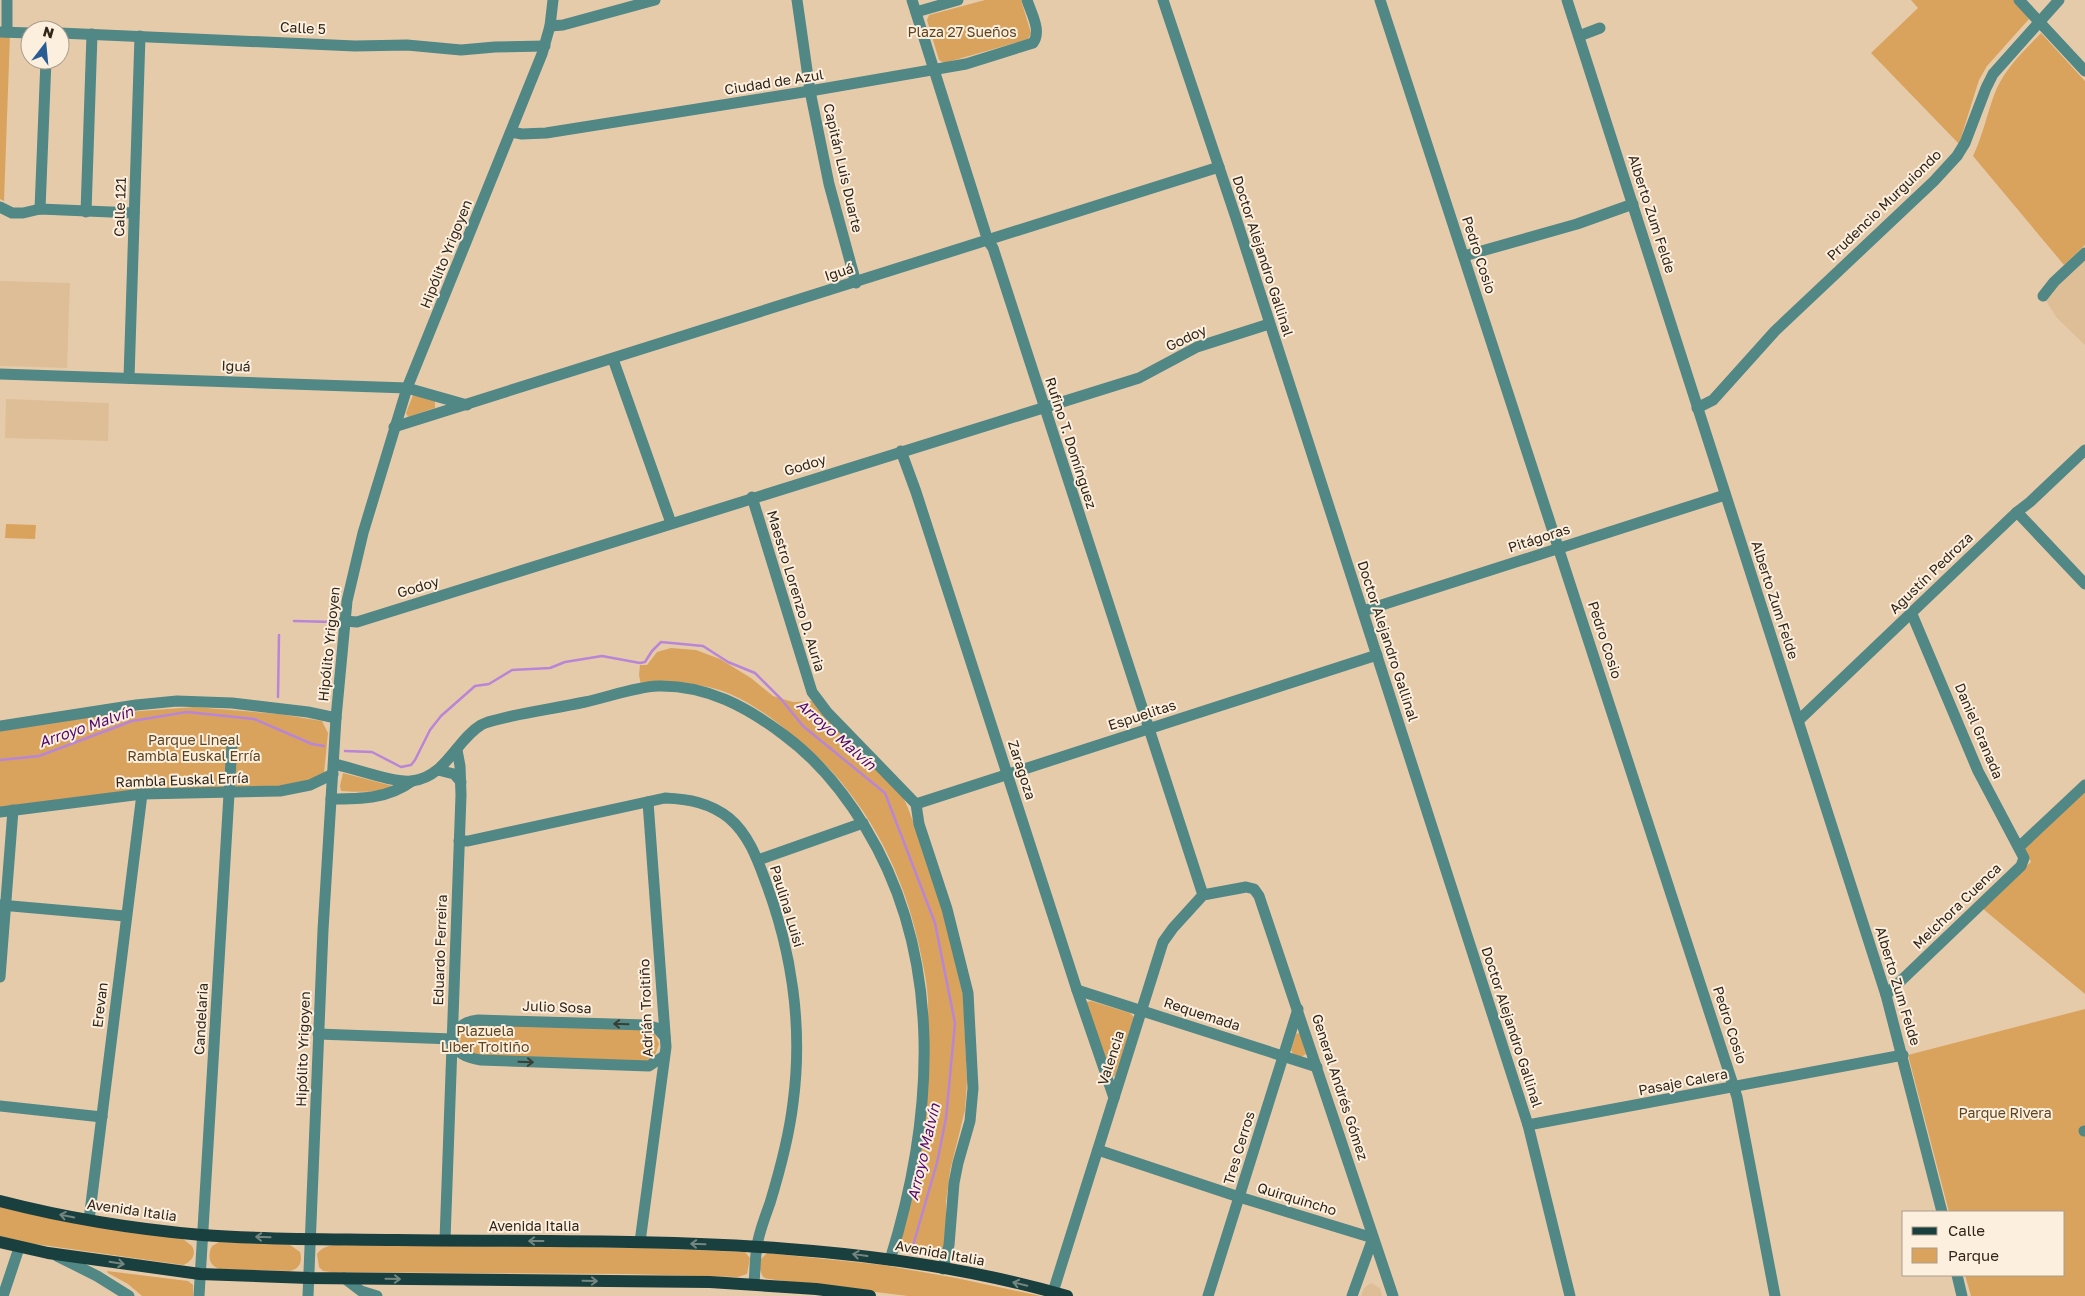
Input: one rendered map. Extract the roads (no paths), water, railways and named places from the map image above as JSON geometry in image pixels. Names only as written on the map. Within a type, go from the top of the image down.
[{"type":"main road","name":"Avenida Italia","points":[[0,1200],[89,1220],[203,1235],[312,1239],[640,1242],[757,1245],[832,1251],[943,1268],[1067,1296]]},
{"type":"main road","points":[[0,1242],[19,1248],[200,1274],[309,1278],[710,1282],[754,1284],[870,1296]]},
{"type":"street","points":[[7,0],[3,32],[20,33]]},
{"type":"street","name":"Hipólito Yrigoyen","points":[[308,1296],[312,1239],[318,1034],[336,718],[344,621],[363,533],[394,427],[545,46],[553,0]]},
{"type":"street","points":[[550,26],[563,25],[655,0]]},
{"type":"street","name":"Capitán Luis Duarte","points":[[797,0],[810,91],[830,184],[856,283]]},
{"type":"street","name":"Rufino T. Domínguez","points":[[912,0],[988,241],[994,248],[1043,406],[1203,895]]},
{"type":"street","points":[[916,12],[958,0]]},
{"type":"street","name":"Ciudad de Azul","points":[[511,132],[522,134],[546,133],[966,64],[1033,42],[1036,38],[1037,28],[1027,0]]},
{"type":"street","name":"Doctor Alejandro Gallinal","points":[[1163,0],[1219,166],[1528,1125],[1570,1296]]},
{"type":"street","name":"Pedro Cosio","points":[[1380,0],[1560,547],[1734,1087],[1775,1296]]},
{"type":"street","name":"Alberto Zum Felde","points":[[1567,0],[1886,995],[1942,1211]]},
{"type":"street","points":[[2019,0],[2085,71]]},
{"type":"street","name":"Prudencio Murguiondo","points":[[1697,408],[1713,400],[1775,331],[1934,181],[1957,156],[1970,134],[1975,116],[1993,74],[2059,0]]},
{"type":"street","points":[[1579,36],[1600,28]]},
{"type":"street","name":"Calle 5","points":[[70,33],[355,46],[407,46],[461,50],[545,46]]},
{"type":"street","points":[[86,212],[92,34]]},
{"type":"street","name":"Calle 121","points":[[130,378],[140,36]]},
{"type":"street","points":[[40,209],[46,70]]},
{"type":"street","name":"Iguá","points":[[394,427],[856,283],[1219,166]]},
{"type":"street","points":[[1464,256],[1568,227],[1633,204]]},
{"type":"street","points":[[0,207],[12,213],[23,213],[40,209],[134,213]]},
{"type":"street","points":[[2042,296],[2054,282],[2085,254]]},
{"type":"street","name":"Godoy","points":[[344,621],[357,622],[1043,406],[1139,378],[1197,346],[1269,324]]},
{"type":"street","points":[[613,359],[671,523]]},
{"type":"street","name":"Iguá","points":[[0,374],[408,388],[468,405]]},
{"type":"street","points":[[437,396],[439,407],[437,414]]},
{"type":"street","name":"Agustín Pedroza","points":[[1798,720],[2085,450]]},
{"type":"street","name":"Zaragoza","points":[[901,451],[1114,1098]]},
{"type":"street","name":"Pitágoras","points":[[1363,611],[1725,495]]},
{"type":"street","name":"Maestro Lorenzo D. Auria","points":[[752,497],[812,692],[828,712],[916,804]]},
{"type":"street","points":[[2017,512],[2085,584]]},
{"type":"street","name":"Daniel Granada","points":[[1911,612],[1918,624],[1978,771],[2024,858]]},
{"type":"street","name":"Espuelitas","points":[[916,804],[1377,655]]},
{"type":"street","points":[[331,799],[361,799],[394,792],[412,781],[438,770],[481,725],[495,720],[656,686],[703,691],[743,707],[771,725],[806,752],[831,779],[852,806],[878,848],[900,902],[912,941],[923,1004],[925,1060],[920,1124],[914,1162],[890,1260]]},
{"type":"street","points":[[0,726],[136,705],[176,701],[232,703],[308,712],[336,718]]},
{"type":"street","name":"Candelaria","points":[[199,1296],[232,744]]},
{"type":"street","name":"Eduardo Ferreira","points":[[444,1240],[459,841],[460,782],[457,750]]},
{"type":"street","points":[[334,769],[412,781]]},
{"type":"street","name":"Rambla Euskal Erría","points":[[0,812],[142,794],[280,791],[301,788],[334,769]]},
{"type":"street","points":[[438,770],[454,774],[460,782]]},
{"type":"street","points":[[2019,847],[2085,785]]},
{"type":"street","name":"Erevan","points":[[89,1220],[125,916],[142,794]]},
{"type":"street","name":"Paulina Luisi","points":[[459,841],[468,841],[665,798],[692,800],[715,809],[729,818],[738,828],[758,860],[778,919],[794,997],[797,1053],[793,1105],[788,1134],[782,1162],[757,1245],[754,1284]]},
{"type":"street","name":"Adrián Troitiño","points":[[640,1242],[665,1037],[648,802]]},
{"type":"street","points":[[916,804],[919,824],[947,909],[968,993],[973,1088],[970,1121],[954,1184],[949,1245],[943,1268]]},
{"type":"street","points":[[0,977],[3,905],[13,810]]},
{"type":"street","points":[[758,860],[862,823]]},
{"type":"street","name":"Melchora Cuenca","points":[[1886,995],[2021,866],[2024,858]]},
{"type":"street","name":"General Andrés Gómez","points":[[1203,895],[1246,887],[1254,889],[1259,896],[1393,1296]]},
{"type":"street","name":"Valencia","points":[[1052,1294],[1163,942],[1203,895]]},
{"type":"street","points":[[3,905],[125,916]]},
{"type":"street","name":"Requemada","points":[[1077,990],[1317,1067]]},
{"type":"street","name":"Tres Cerros","points":[[1208,1296],[1298,1009]]},
{"type":"street","name":"Julio Sosa","points":[[452,1039],[457,1029],[464,1023],[478,1020],[646,1025],[657,1028],[665,1037]]},
{"type":"street","points":[[318,1034],[452,1039],[455,1048],[464,1056],[481,1060],[650,1066],[664,1056]]},
{"type":"street","name":"Pasaje Calera","points":[[1528,1125],[1903,1055]]},
{"type":"street","points":[[0,1106],[102,1117]]},
{"type":"street","name":"Quirquincho","points":[[1098,1150],[1239,1197],[1373,1238]]},
{"type":"street","points":[[1352,1296],[1373,1238]]},
{"type":"street","points":[[3,1296],[19,1248]]},
{"type":"street","points":[[48,1252],[97,1276],[129,1296]]},
{"type":"street","points":[[1957,1276],[1962,1296]]},
{"type":"street","points":[[344,1278],[361,1291],[377,1296]]},
{"type":"waterway","points":[[294,621],[334,622]]},
{"type":"waterway","points":[[278,697],[279,635]]},
{"type":"waterway","name":"Arroyo Malvín","points":[[345,751],[372,752],[401,767],[411,765],[430,730],[441,716],[475,686],[489,684],[512,670],[550,668],[565,662],[602,656],[640,663],[645,662],[661,642],[703,646],[728,662],[755,673],[781,699],[803,726],[885,793],[935,923],[955,1023],[946,1118],[937,1163],[912,1249]]},
{"type":"waterway","name":"Arroyo Malvín","points":[[0,760],[39,756],[132,721],[187,712],[254,719],[312,744],[324,746]]},
{"type":"park label","name":"Plaza 27 Sueños","points":[[962,32]]},
{"type":"park label","name":"Parque Lineal Rambla Euskal Erría","points":[[194,748]]},
{"type":"park label","name":"Plazuela Liber Troitiño","points":[[485,1040]]},
{"type":"park label","name":"Parque Rivera","points":[[2005,1113]]}]
